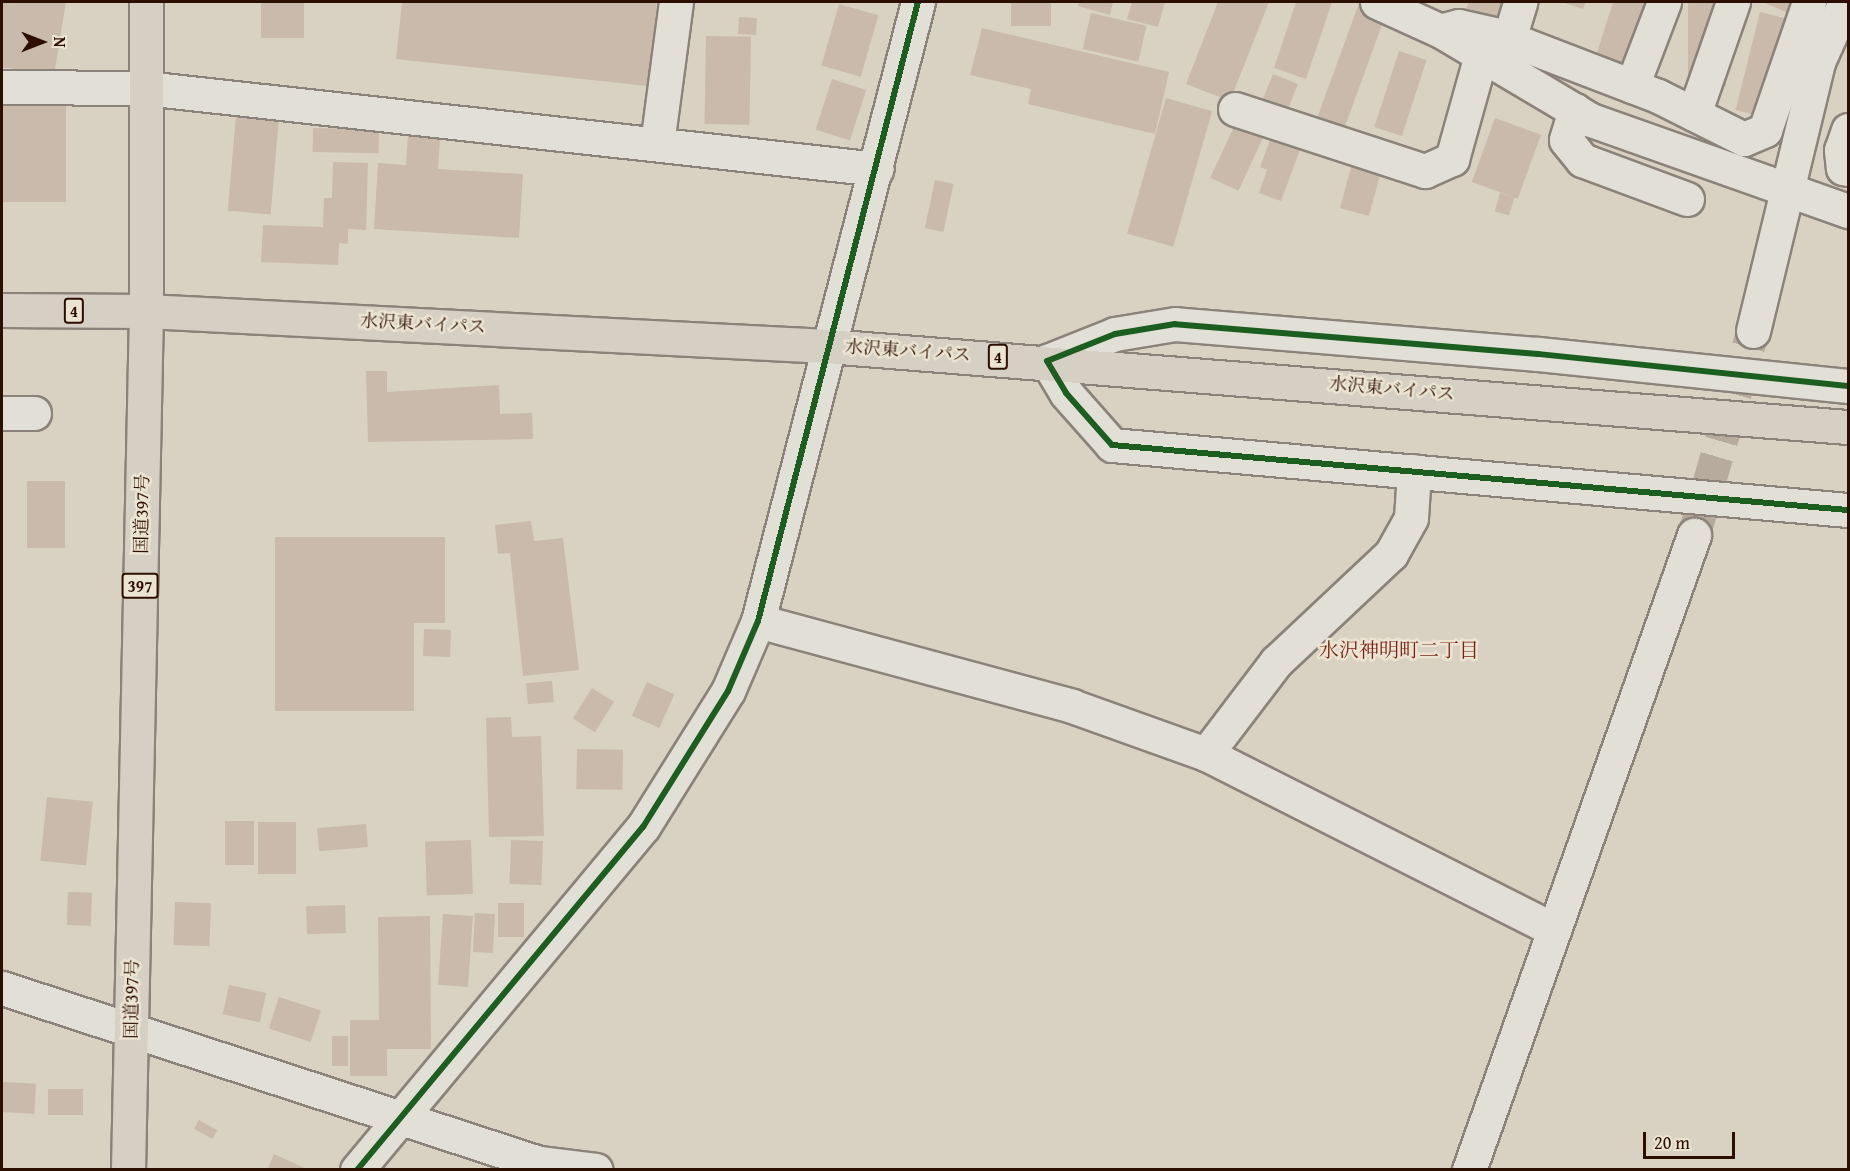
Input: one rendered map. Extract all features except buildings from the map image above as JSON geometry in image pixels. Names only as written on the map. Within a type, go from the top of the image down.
[{"type":"highway","name":"国道397号","points":[[128,1170],[146,311],[146,2]]},
{"type":"highway","name":"水沢東バイパス","points":[[2,310],[146,311],[827,346],[1047,361],[1848,427]]},
{"type":"street","points":[[657,144],[676,2]]},
{"type":"street","points":[[357,1170],[399,1116],[643,826],[728,691],[758,621],[827,346],[877,169],[918,2]]},
{"type":"street","points":[[1377,2],[1441,31],[1459,26],[1495,47],[1575,110],[1592,120],[1848,211]]},
{"type":"street","points":[[1235,109],[1425,171],[1452,159],[1495,47],[1520,2]]},
{"type":"street","points":[[1632,86],[1664,2]]},
{"type":"street","points":[[1694,114],[1733,2]]},
{"type":"street","points":[[1495,47],[1632,86],[1744,139],[1765,130],[1809,2]]},
{"type":"street","points":[[1753,331],[1818,62],[1845,2]]},
{"type":"street","points":[[2,87],[145,88],[877,169]]},
{"type":"street","points":[[1575,110],[1566,140],[1582,160],[1687,198]]},
{"type":"street","points":[[1848,130],[1841,150],[1843,168],[1848,169]]},
{"type":"street","points":[[1848,386],[1538,354],[1175,324],[1115,334],[1047,361],[1066,393],[1112,445],[1848,510]]},
{"type":"street","points":[[2,413],[34,413]]},
{"type":"street","points":[[1206,754],[1276,662],[1391,554],[1411,518],[1414,471]]},
{"type":"street","points":[[1470,1170],[1694,535]]},
{"type":"street","points":[[758,621],[1072,706],[1206,754],[1554,930]]},
{"type":"street","points":[[2,988],[131,1028],[539,1163],[596,1170]]},
{"type":"tunnel","points":[[1694,535],[1753,331]]},
{"type":"cycle path","points":[[357,1170],[643,827],[728,691],[758,621],[918,2]]},
{"type":"cycle path","points":[[1848,386],[1538,354],[1175,324],[1115,334],[1047,361],[1066,393],[1112,445],[1848,510]]},
{"type":"district","name":"水沢神明町二丁目","points":[[1399,649]]}]
